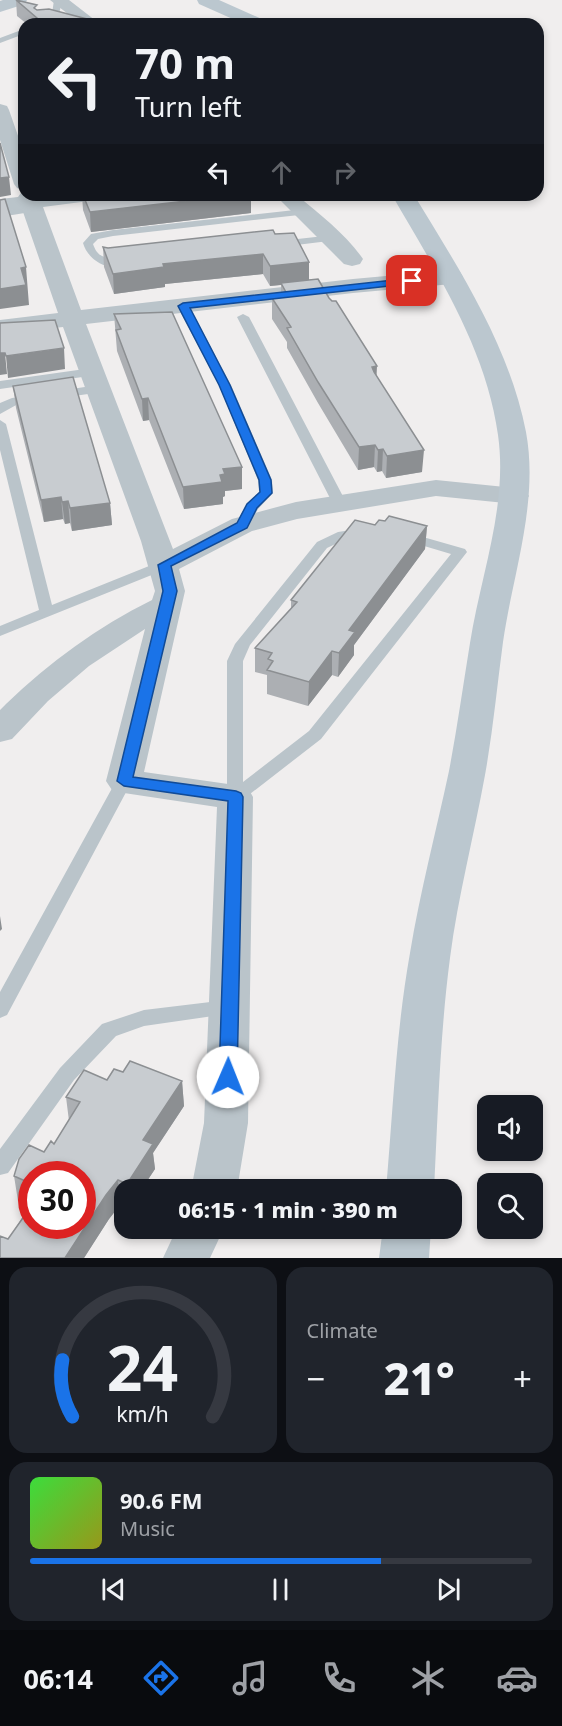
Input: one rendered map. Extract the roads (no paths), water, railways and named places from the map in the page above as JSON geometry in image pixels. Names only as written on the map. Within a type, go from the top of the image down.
[{"type":"street","points":[[0,7],[19,0]]},
{"type":"street","points":[[58,0],[84,18]]},
{"type":"street","points":[[205,0],[245,18]]},
{"type":"street","points":[[0,110],[3,130],[18,181]]},
{"type":"street","points":[[0,175],[18,191]]},
{"type":"street","points":[[24,201],[95,380],[164,565],[170,591],[124,781],[236,797],[226,1124],[216,1179]]},
{"type":"street","points":[[292,201],[333,238],[352,259]]},
{"type":"street","points":[[407,201],[452,277],[493,361],[504,396],[515,454],[515,496],[488,629],[472,744],[428,974],[411,1179]]},
{"type":"street","points":[[0,327],[353,286],[452,277]]},
{"type":"street","points":[[164,565],[242,525],[296,511],[436,488],[515,496]]},
{"type":"street","points":[[0,730],[45,687],[128,624],[167,605]]},
{"type":"street","points":[[0,695],[45,687]]},
{"type":"street","points":[[186,1258],[196,1239]]},
{"type":"street","points":[[404,1258],[406,1239]]},
{"type":"lane","points":[[55,18],[58,12],[58,0]]},
{"type":"lane","points":[[0,41],[18,34]]},
{"type":"lane","points":[[0,214],[18,198]]},
{"type":"lane","points":[[132,261],[109,263],[98,260],[91,254],[88,243],[95,236],[113,233],[304,212]]},
{"type":"lane","points":[[274,244],[333,238]]},
{"type":"lane","points":[[183,306],[225,385],[265,480],[266,493],[252,507],[242,525]]},
{"type":"lane","points":[[243,317],[340,504]]},
{"type":"lane","points":[[0,385],[95,380]]},
{"type":"lane","points":[[0,410],[2,406],[16,401],[95,380]]},
{"type":"lane","points":[[0,424],[47,613]]},
{"type":"lane","points":[[364,532],[395,533],[460,552],[315,735],[236,797],[235,661],[243,644],[322,545],[343,535],[364,532]]},
{"type":"lane","points":[[0,631],[164,565]]},
{"type":"lane","points":[[0,1010],[124,781]]},
{"type":"lane","points":[[0,1166],[67,1074],[109,1030],[144,1018],[230,1007]]}]
